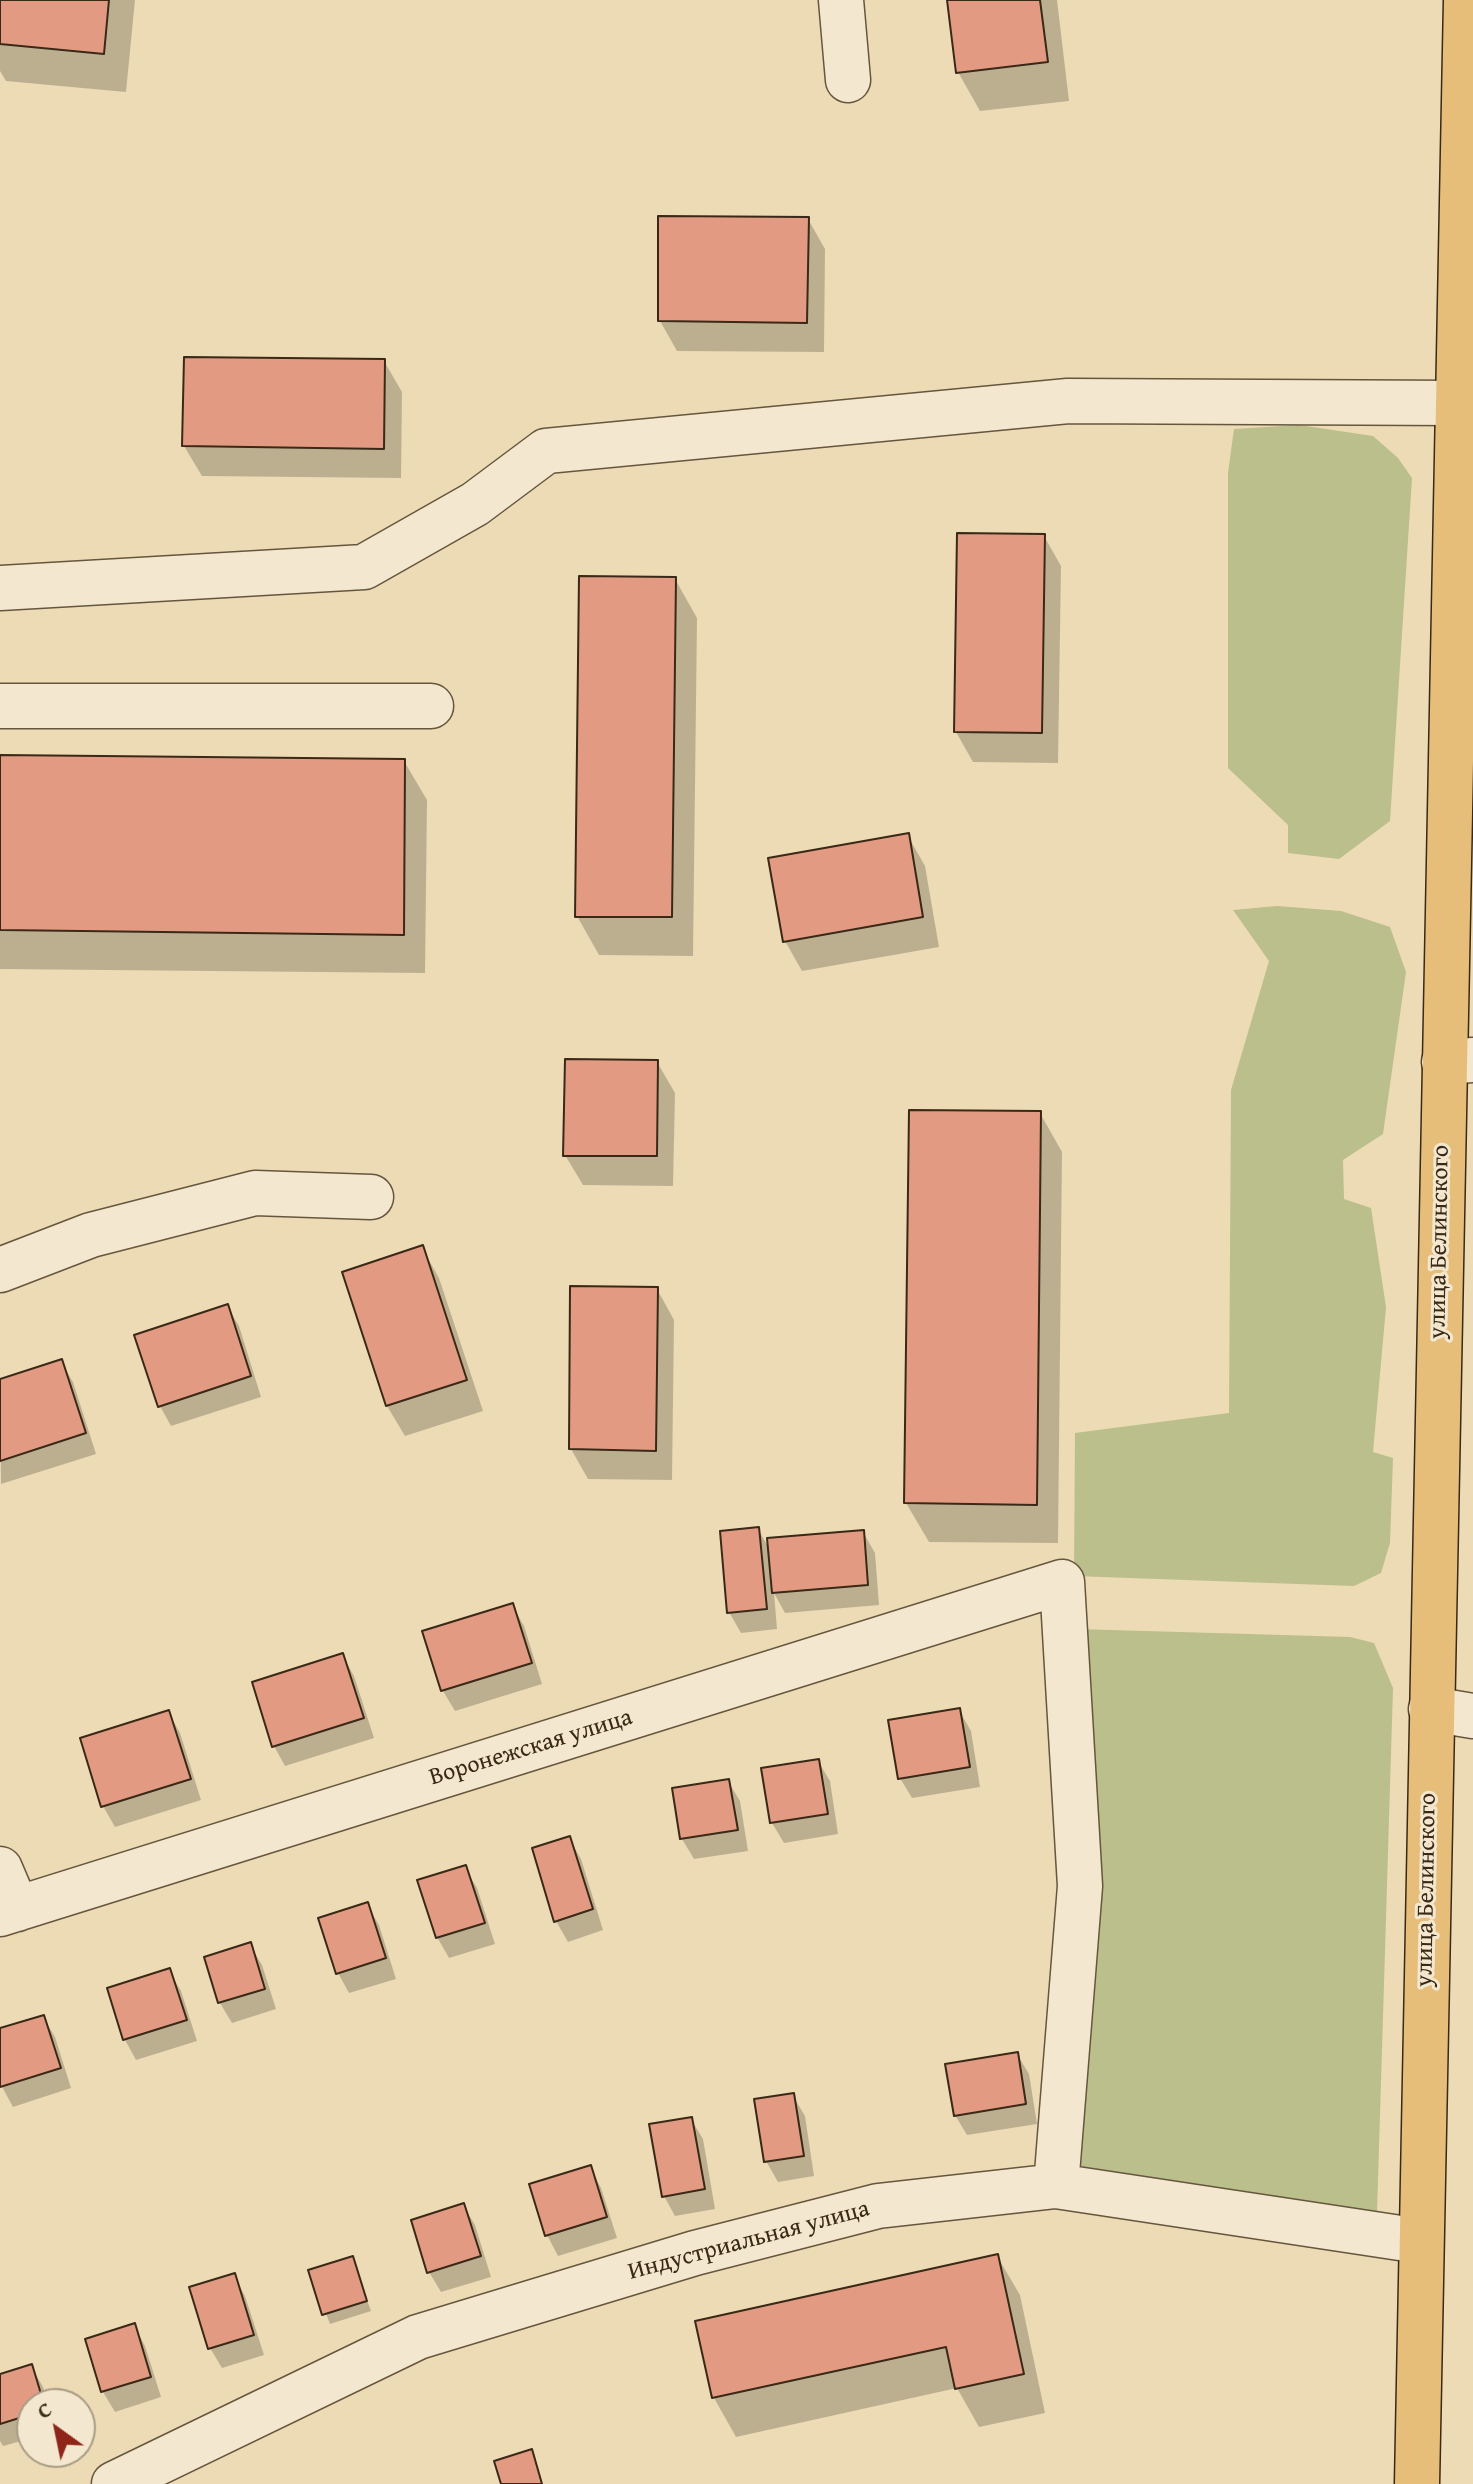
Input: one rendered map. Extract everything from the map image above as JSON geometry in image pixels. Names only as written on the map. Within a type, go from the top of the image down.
[{"type":"main road","name":"улица Белинского","points":[[1417,2484],[1431,1709],[1459,1061],[1457,403],[1466,0]]},
{"type":"street","points":[[841,0],[848,80]]},
{"type":"street","points":[[0,588],[364,567],[475,504],[546,451],[1068,401],[1457,403]]},
{"type":"street","points":[[0,706],[431,706]]},
{"type":"street","points":[[0,1270],[91,1235],[255,1193],[371,1197]]},
{"type":"street","name":"Воронежская улица","points":[[8,1911],[1062,1582],[1080,1886],[1056,2186]]},
{"type":"street","points":[[1431,1709],[1473,1716]]},
{"type":"street","points":[[0,1869],[8,1911]]},
{"type":"street","name":"Индустриальная улица","points":[[114,2484],[418,2337],[695,2253],[878,2206],[1056,2186],[1420,2241]]},
{"type":"green space","points":[[1299,425],[1373,436],[1398,458],[1412,478],[1390,821],[1339,859],[1288,853],[1288,825],[1228,768],[1228,473],[1234,429]]},
{"type":"green space","points":[[1277,906],[1341,911],[1390,927],[1406,972],[1383,1134],[1343,1160],[1344,1199],[1371,1208],[1386,1307],[1373,1452],[1393,1458],[1390,1543],[1381,1573],[1354,1586],[1074,1576],[1075,1433],[1229,1413],[1231,1090],[1269,961],[1233,910]]},
{"type":"green space","points":[[1077,1629],[1350,1637],[1374,1643],[1393,1688],[1377,2213],[1070,2174]]},
{"type":"building","points":[[0,0],[109,0],[104,54],[0,44]]},
{"type":"building","points":[[947,0],[1040,0],[1048,62],[956,73]]},
{"type":"building","points":[[658,216],[809,217],[807,323],[658,321]]},
{"type":"building","points":[[184,357],[385,359],[384,449],[182,446]]},
{"type":"building","points":[[957,533],[1045,534],[1042,733],[954,732]]},
{"type":"building","points":[[579,576],[676,577],[672,917],[575,917]]},
{"type":"building","points":[[0,755],[405,759],[404,935],[0,930]]},
{"type":"building","points":[[909,833],[923,917],[783,942],[768,858]]},
{"type":"building","points":[[565,1059],[658,1060],[657,1156],[563,1156]]},
{"type":"building","points":[[909,1110],[1041,1111],[1037,1505],[904,1503]]},
{"type":"building","points":[[423,1245],[467,1380],[386,1406],[342,1272]]},
{"type":"building","points":[[570,1286],[658,1287],[656,1451],[569,1449]]},
{"type":"building","points":[[228,1304],[251,1376],[158,1407],[134,1335]]},
{"type":"building","points":[[62,1359],[86,1433],[0,1461],[0,1379]]},
{"type":"building","points":[[759,1527],[767,1609],[727,1613],[720,1531]]},
{"type":"building","points":[[864,1530],[868,1585],[772,1593],[767,1538]]},
{"type":"building","points":[[513,1603],[532,1663],[441,1691],[422,1631]]},
{"type":"building","points":[[343,1653],[364,1718],[272,1747],[252,1682]]},
{"type":"building","points":[[960,1708],[970,1767],[898,1779],[888,1720]]},
{"type":"building","points":[[169,1710],[191,1779],[101,1807],[80,1738]]},
{"type":"building","points":[[819,1759],[828,1814],[770,1823],[761,1768]]},
{"type":"building","points":[[729,1779],[738,1830],[680,1839],[672,1788]]},
{"type":"building","points":[[570,1836],[593,1909],[554,1922],[532,1848]]},
{"type":"building","points":[[466,1865],[485,1923],[436,1938],[417,1880]]},
{"type":"building","points":[[368,1902],[386,1958],[336,1974],[318,1918]]},
{"type":"building","points":[[251,1942],[265,1989],[218,2003],[204,1957]]},
{"type":"building","points":[[170,1968],[187,2020],[123,2040],[107,1988]]},
{"type":"building","points":[[44,2015],[61,2068],[0,2087],[0,2028]]},
{"type":"building","points":[[1018,2052],[1026,2104],[954,2116],[945,2064]]},
{"type":"building","points":[[794,2093],[804,2156],[764,2162],[754,2099]]},
{"type":"building","points":[[692,2117],[705,2189],[662,2197],[649,2124]]},
{"type":"building","points":[[591,2165],[607,2217],[545,2236],[529,2184]]},
{"type":"building","points":[[464,2203],[481,2256],[427,2273],[411,2220]]},
{"type":"building","points":[[998,2254],[1024,2374],[955,2389],[946,2347],[712,2398],[695,2321]]},
{"type":"building","points":[[353,2256],[367,2301],[322,2315],[308,2270]]},
{"type":"building","points":[[235,2273],[254,2335],[208,2349],[189,2287]]},
{"type":"building","points":[[135,2323],[151,2377],[101,2392],[85,2339]]},
{"type":"building","points":[[32,2364],[39,2388],[16,2388],[16,2419],[0,2424],[0,2374]]},
{"type":"building","points":[[532,2449],[542,2484],[501,2484],[494,2461]]}]
